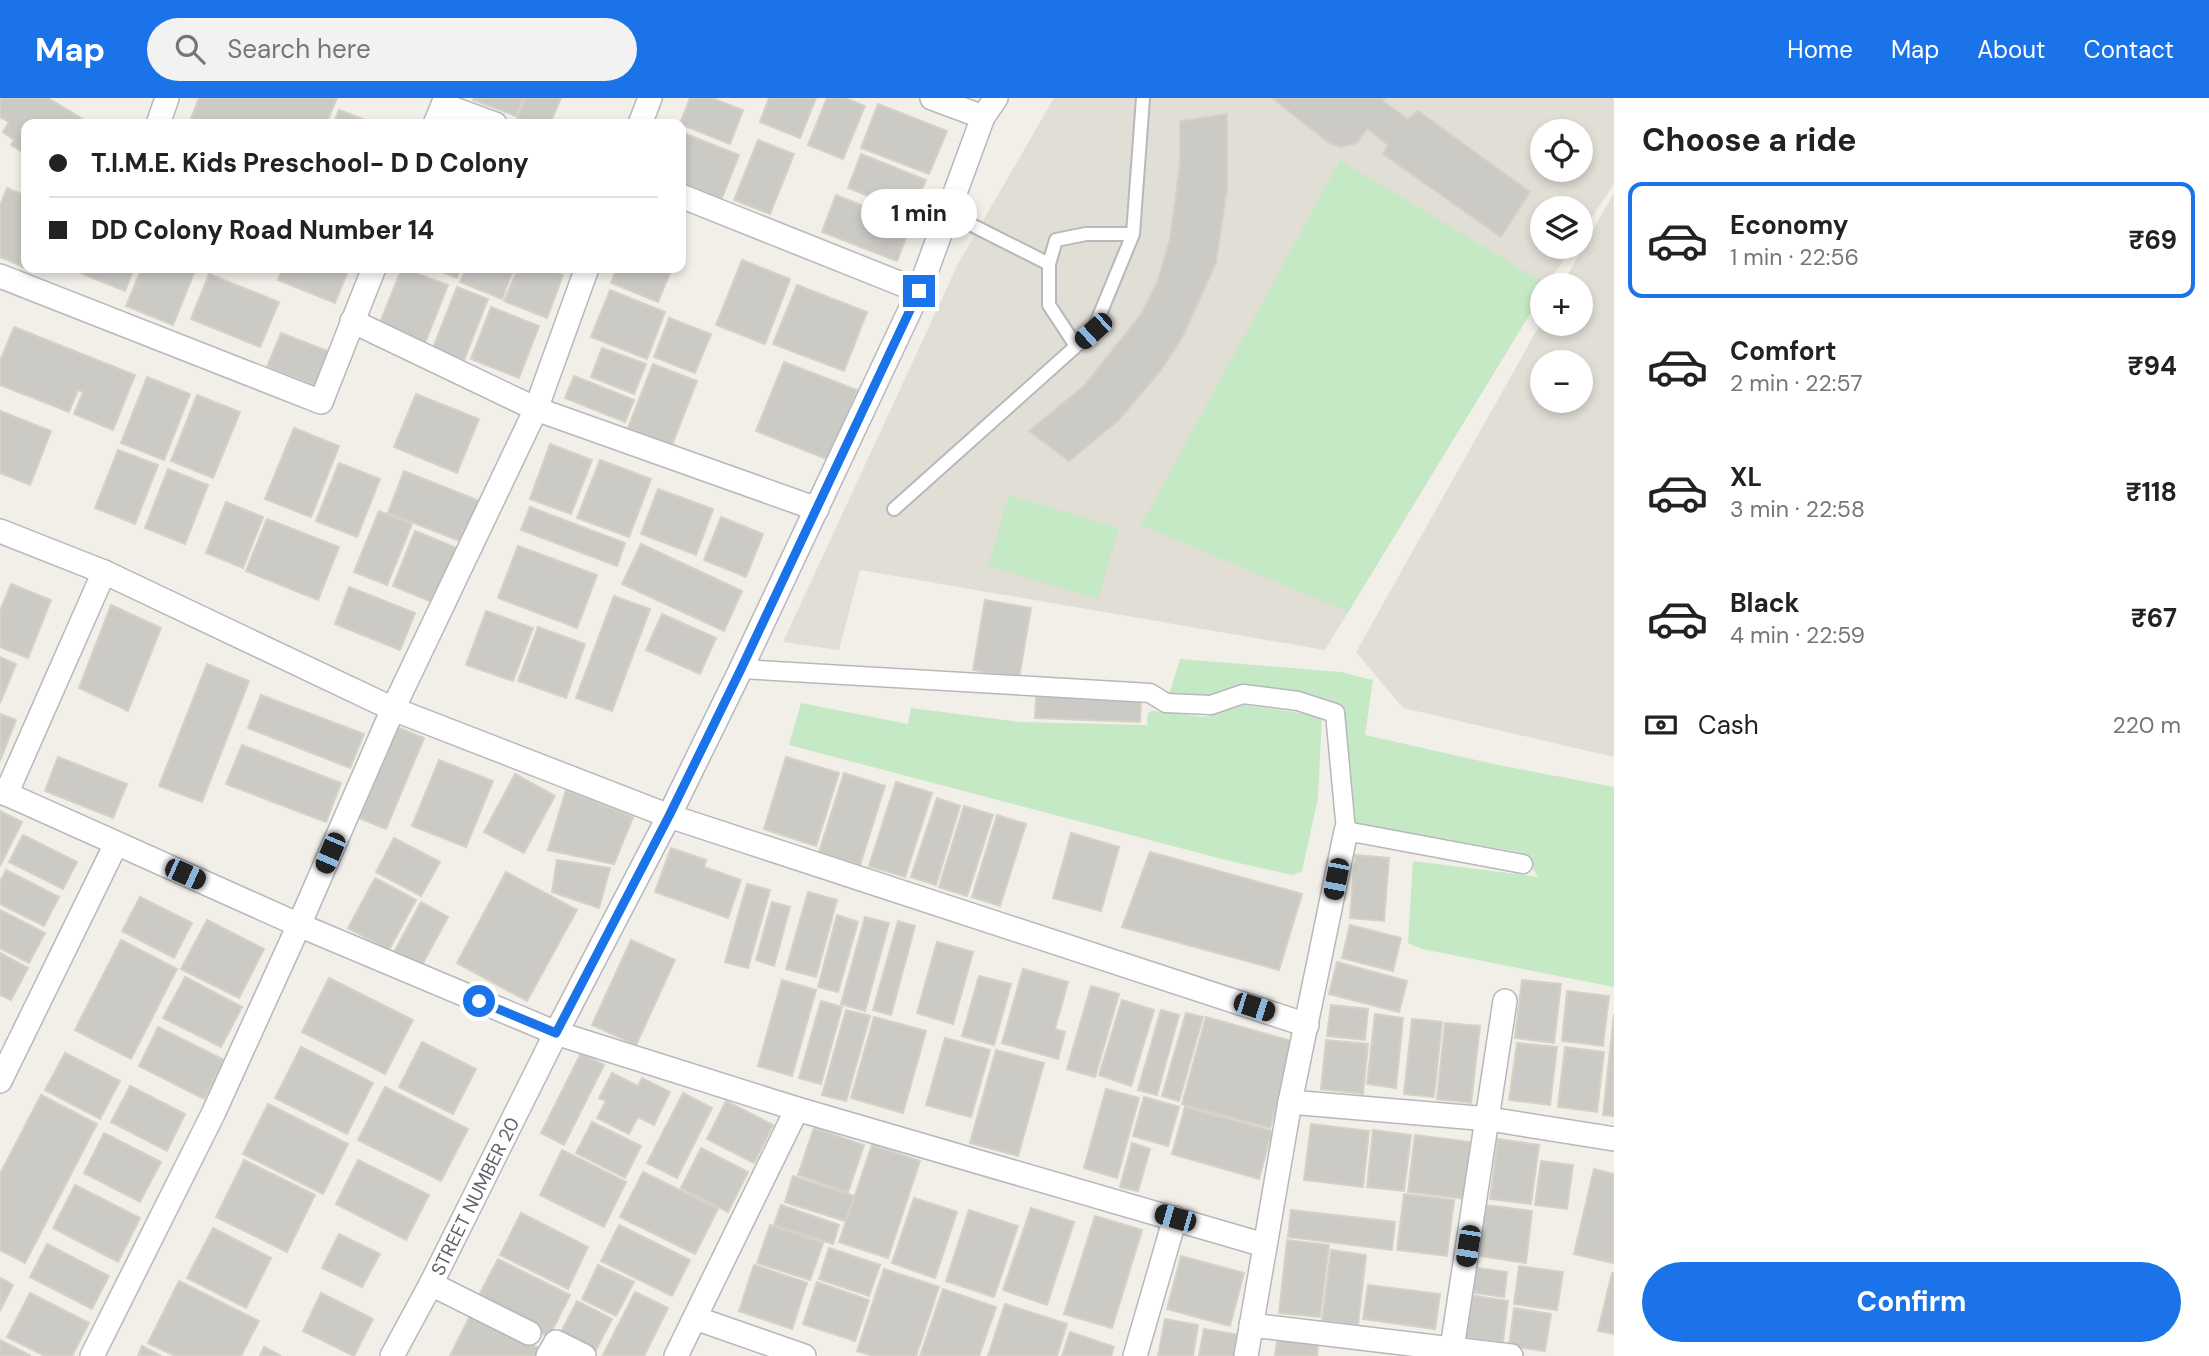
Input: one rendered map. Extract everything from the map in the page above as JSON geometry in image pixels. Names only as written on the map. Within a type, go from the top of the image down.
[{"type":"street","points":[[160,119],[167,98]]},
{"type":"street","points":[[642,119],[650,98]]},
{"type":"street","points":[[932,98],[989,107]]},
{"type":"street","name":"STREET NUMBER 20","points":[[392,1356],[669,816],[741,669],[919,291],[989,107]]},
{"type":"street","points":[[441,109],[477,119]]},
{"type":"street","points":[[686,198],[919,291]]},
{"type":"street","points":[[0,276],[321,402],[372,273]]},
{"type":"street","points":[[92,1356],[213,1114],[393,709],[536,410],[585,273]]},
{"type":"street","points":[[352,321],[536,410],[817,509]]},
{"type":"street","points":[[0,531],[104,572],[393,709],[669,816],[1307,1025]]},
{"type":"street","points":[[104,572],[3,793],[299,925],[556,1033],[797,1109],[1264,1245]]},
{"type":"street","points":[[741,669],[1150,693],[1166,703],[1211,705],[1243,694],[1298,701],[1335,713],[1346,831],[1290,1102],[1246,1356]]},
{"type":"street","points":[[1346,831],[1523,864]]},
{"type":"street","points":[[0,1081],[116,844]]},
{"type":"street","points":[[1452,1348],[1505,1001]]},
{"type":"street","points":[[1290,1102],[1489,1119],[1614,1139]]},
{"type":"street","points":[[676,1356],[797,1109]]},
{"type":"street","points":[[1135,1356],[1175,1218]]},
{"type":"street","points":[[431,1284],[529,1333]]},
{"type":"street","points":[[695,1318],[804,1356]]},
{"type":"street","points":[[1251,1325],[1511,1356]]},
{"type":"street","points":[[548,1356],[556,1342],[584,1356]]},
{"type":"lane","points":[[894,509],[1093,331],[1133,234],[1143,98]]},
{"type":"lane","points":[[948,213],[1049,264]]},
{"type":"lane","points":[[1076,346],[1049,305],[1049,264],[1056,240],[1087,234],[1133,234]]},
{"type":"shaded area","points":[[1054,98],[1614,98],[1614,184],[1593,216],[1593,196],[1530,196],[1530,259],[1565,259],[1555,273],[1530,273],[1530,314],[1325,650],[860,570],[839,650],[783,642],[958,264]]},
{"type":"shaded area","points":[[1614,193],[1614,757],[1403,708],[1356,652],[1534,336],[1593,336],[1593,273],[1569,273],[1577,259],[1593,259],[1593,230]]},
{"type":"green space","points":[[1340,160],[1530,275],[1530,314],[1348,612],[1141,525]]},
{"type":"green space","points":[[1009,495],[1119,528],[1098,599],[988,566]]},
{"type":"green space","points":[[1180,659],[1341,672],[1373,680],[1365,735],[1498,765],[1614,787],[1614,987],[1422,949],[1408,943],[1413,861],[1539,877],[1519,852],[1353,823],[1340,710],[1297,696],[1210,701],[1168,698]]},
{"type":"green space","points":[[801,703],[908,724],[911,708],[1019,722],[1147,725],[1148,713],[1152,711],[1204,717],[1244,705],[1322,716],[1318,798],[1302,871],[1292,875],[1222,859],[789,745]]},
{"type":"building","points":[[0,98],[48,98],[83,119],[21,119],[21,151],[11,145],[14,140],[3,132],[9,122],[0,117]]},
{"type":"building","points":[[199,98],[337,98],[328,119],[191,119]]},
{"type":"building","points":[[523,98],[516,116],[473,100]]},
{"type":"building","points":[[525,98],[561,98],[552,119],[517,118]]},
{"type":"building","points":[[690,98],[712,98],[743,110],[730,144],[686,126],[686,119],[682,119]]},
{"type":"building","points":[[769,98],[816,98],[800,138],[760,122]]},
{"type":"building","points":[[827,98],[845,98],[865,106],[843,159],[808,145]]},
{"type":"building","points":[[1272,98],[1385,98],[1383,101],[1408,119],[1418,111],[1530,192],[1501,237],[1383,154],[1388,145],[1367,129],[1357,143],[1341,147],[1329,143]]},
{"type":"building","points":[[878,104],[947,131],[929,174],[861,148]]},
{"type":"building","points":[[339,110],[362,119],[335,119]]},
{"type":"building","points":[[1227,114],[1227,188],[1216,263],[1182,338],[1161,370],[1119,420],[1069,461],[1029,431],[1084,386],[1141,314],[1157,283],[1170,239],[1180,164],[1180,121]]},
{"type":"building","points":[[686,134],[739,155],[720,203],[686,189]]},
{"type":"building","points":[[758,140],[794,154],[770,214],[734,200]]},
{"type":"building","points":[[861,154],[926,180],[912,213],[848,188]]},
{"type":"building","points":[[7,188],[21,194],[21,266],[0,257],[0,206]]},
{"type":"building","points":[[836,195],[911,225],[897,261],[822,232]]},
{"type":"building","points":[[742,260],[790,279],[765,344],[716,325]]},
{"type":"building","points":[[80,273],[132,273],[125,291]]},
{"type":"building","points":[[140,273],[194,273],[173,325],[126,306]]},
{"type":"building","points":[[281,273],[347,273],[335,303],[278,280]]},
{"type":"building","points":[[400,273],[416,273],[448,285],[423,348],[377,330]]},
{"type":"building","points":[[444,273],[459,273],[457,278]]},
{"type":"building","points":[[464,273],[512,273],[502,299],[460,282]]},
{"type":"building","points":[[516,273],[563,275],[547,318],[504,301]]},
{"type":"building","points":[[615,273],[670,273],[658,302],[611,283]]},
{"type":"building","points":[[209,274],[279,302],[260,347],[191,319]]},
{"type":"building","points":[[797,285],[867,312],[844,371],[773,344]]},
{"type":"building","points":[[457,287],[488,299],[464,360],[433,348]]},
{"type":"building","points":[[610,290],[665,312],[647,359],[591,337]]},
{"type":"building","points":[[491,307],[539,326],[519,378],[471,359]]},
{"type":"building","points":[[669,318],[711,334],[695,373],[654,357]]},
{"type":"building","points":[[14,327],[135,375],[113,430],[74,414],[83,392],[78,390],[69,412],[0,385],[0,361]]},
{"type":"building","points":[[281,333],[330,352],[316,386],[267,367]]},
{"type":"building","points":[[602,348],[646,364],[634,394],[591,377]]},
{"type":"building","points":[[784,362],[857,390],[829,460],[756,431]]},
{"type":"building","points":[[653,364],[697,381],[672,445],[628,428]]},
{"type":"building","points":[[574,376],[634,400],[625,422],[565,398]]},
{"type":"building","points":[[147,377],[190,394],[164,460],[121,443]]},
{"type":"building","points":[[416,394],[479,419],[457,473],[394,447]]},
{"type":"building","points":[[197,395],[240,412],[213,478],[171,461]]},
{"type":"building","points":[[0,411],[51,431],[30,485],[0,473]]},
{"type":"building","points":[[294,428],[339,446],[311,517],[265,499]]},
{"type":"building","points":[[550,444],[592,460],[571,514],[530,499]]},
{"type":"building","points":[[118,450],[158,465],[135,524],[95,508]]},
{"type":"building","points":[[600,460],[651,479],[629,537],[577,518]]},
{"type":"building","points":[[339,463],[380,479],[357,537],[316,521]]},
{"type":"building","points":[[168,469],[208,485],[185,544],[145,528]]},
{"type":"building","points":[[404,471],[482,502],[465,543],[388,513]]},
{"type":"building","points":[[658,489],[713,509],[696,555],[641,534]]},
{"type":"building","points":[[226,502],[263,517],[243,568],[206,553]]},
{"type":"building","points":[[530,507],[625,543],[617,566],[521,530]]},
{"type":"building","points":[[379,511],[412,524],[387,585],[354,572]]},
{"type":"building","points":[[721,517],[763,534],[746,577],[704,560]]},
{"type":"building","points":[[267,519],[339,547],[318,600],[246,571]]},
{"type":"building","points":[[415,531],[464,551],[442,606],[393,586]]},
{"type":"building","points":[[641,544],[742,591],[724,631],[622,584]]},
{"type":"building","points":[[518,546],[597,575],[577,628],[498,598]]},
{"type":"building","points":[[11,584],[51,600],[28,658],[0,647],[0,611]]},
{"type":"building","points":[[349,587],[415,613],[400,650],[335,624]]},
{"type":"building","points":[[614,596],[650,609],[612,711],[576,698]]},
{"type":"building","points":[[985,600],[1031,608],[1019,678],[973,670]]},
{"type":"building","points":[[111,605],[161,628],[128,711],[79,688]]},
{"type":"building","points":[[486,611],[533,628],[513,681],[466,665]]},
{"type":"building","points":[[662,614],[716,638],[700,674],[646,650]]},
{"type":"building","points":[[538,627],[585,644],[566,698],[518,681]]},
{"type":"building","points":[[0,657],[16,664],[0,703]]},
{"type":"building","points":[[207,664],[249,681],[202,802],[159,786]]},
{"type":"building","points":[[261,695],[364,734],[350,768],[248,728]]},
{"type":"building","points":[[1036,696],[1141,699],[1140,722],[1035,718]]},
{"type":"building","points":[[0,714],[16,720],[0,761]]},
{"type":"building","points":[[397,727],[424,738],[386,829],[359,818]]},
{"type":"building","points":[[242,745],[341,783],[326,822],[226,784]]},
{"type":"building","points":[[58,757],[127,784],[113,818],[45,791]]},
{"type":"building","points":[[786,757],[839,773],[816,846],[764,829]]},
{"type":"building","points":[[439,760],[493,781],[466,847],[412,826]]},
{"type":"building","points":[[844,773],[885,786],[860,865],[819,852]]},
{"type":"building","points":[[515,774],[555,796],[524,853],[484,832]]},
{"type":"building","points":[[896,782],[932,793],[905,877],[869,866]]},
{"type":"building","points":[[566,790],[633,817],[614,864],[548,850]]},
{"type":"building","points":[[937,798],[960,806],[936,885],[911,877]]},
{"type":"building","points":[[964,806],[993,815],[967,896],[939,887]]},
{"type":"building","points":[[0,811],[22,822],[0,866]]},
{"type":"building","points":[[997,815],[1026,824],[1000,906],[972,897]]},
{"type":"building","points":[[1071,833],[1119,847],[1101,911],[1053,898]]},
{"type":"building","points":[[23,835],[77,862],[63,889],[9,862]]},
{"type":"building","points":[[394,838],[440,862],[421,896],[376,872]]},
{"type":"building","points":[[671,848],[706,860],[704,867],[741,880],[728,918],[655,892]]},
{"type":"building","points":[[1150,852],[1302,894],[1279,970],[1122,927]]},
{"type":"building","points":[[1355,855],[1389,858],[1384,921],[1350,918]]},
{"type":"building","points":[[557,860],[610,868],[599,908],[552,892]]},
{"type":"building","points":[[6,870],[59,897],[44,926],[0,904],[0,882]]},
{"type":"building","points":[[506,872],[577,910],[527,1001],[457,963]]},
{"type":"building","points":[[375,878],[416,900],[389,950],[348,928]]},
{"type":"building","points":[[747,884],[770,890],[748,968],[725,962]]},
{"type":"building","points":[[808,892],[837,900],[816,977],[786,969]]},
{"type":"building","points":[[140,897],[192,923],[174,958],[122,931]]},
{"type":"building","points":[[421,902],[448,917],[421,967],[394,952]]},
{"type":"building","points":[[772,902],[790,907],[774,966],[756,960]]},
{"type":"building","points":[[0,910],[45,933],[29,963],[0,948]]},
{"type":"building","points":[[837,915],[858,922],[838,992],[818,987]]},
{"type":"building","points":[[865,917],[889,923],[865,1011],[841,1004]]},
{"type":"building","points":[[207,920],[264,949],[239,998],[181,969]]},
{"type":"building","points":[[898,921],[915,926],[891,1015],[873,1010]]},
{"type":"building","points":[[1350,925],[1401,938],[1393,971],[1342,958]]},
{"type":"building","points":[[121,940],[177,969],[131,1059],[75,1030]]},
{"type":"building","points":[[631,940],[675,960],[636,1045],[592,1025]]},
{"type":"building","points":[[937,942],[973,952],[953,1024],[917,1013]]},
{"type":"building","points":[[0,953],[28,968],[11,1000],[0,995]]},
{"type":"building","points":[[1337,962],[1407,981],[1399,1012],[1329,994]]},
{"type":"building","points":[[1023,969],[1068,982],[1055,1029],[1065,1032],[1058,1059],[1002,1043]]},
{"type":"building","points":[[979,976],[1011,984],[994,1045],[962,1036]]},
{"type":"building","points":[[185,977],[242,1007],[221,1047],[163,1018]]},
{"type":"building","points":[[329,978],[413,1020],[385,1074],[302,1032]]},
{"type":"building","points":[[782,980],[816,990],[792,1076],[758,1066]]},
{"type":"building","points":[[1522,980],[1561,984],[1554,1043],[1515,1038]]},
{"type":"building","points":[[1091,986],[1119,994],[1095,1077],[1067,1069]]},
{"type":"building","points":[[1567,991],[1609,996],[1603,1046],[1562,1041]]},
{"type":"building","points":[[1122,1000],[1154,1010],[1131,1086],[1099,1075]]},
{"type":"building","points":[[821,1001],[842,1007],[821,1084],[799,1078]]},
{"type":"building","points":[[1331,1005],[1368,1009],[1365,1040],[1327,1036]]},
{"type":"building","points":[[846,1010],[870,1016],[846,1101],[822,1095]]},
{"type":"building","points":[[1161,1010],[1179,1015],[1157,1095],[1138,1090]]},
{"type":"building","points":[[1186,1013],[1203,1017],[1179,1101],[1162,1096]]},
{"type":"building","points":[[1375,1014],[1403,1018],[1396,1088],[1367,1084]]},
{"type":"building","points":[[1614,1014],[1614,1116],[1603,1115]]},
{"type":"building","points":[[874,1017],[926,1031],[903,1113],[851,1098]]},
{"type":"building","points":[[1206,1017],[1295,1042],[1270,1128],[1182,1104]]},
{"type":"building","points":[[1412,1019],[1442,1022],[1434,1097],[1404,1094]]},
{"type":"building","points":[[1445,1023],[1480,1026],[1471,1103],[1437,1099]]},
{"type":"building","points":[[158,1027],[224,1060],[204,1099],[139,1066]]},
{"type":"building","points":[[945,1038],[990,1050],[971,1117],[926,1105]]},
{"type":"building","points":[[1326,1040],[1368,1044],[1363,1094],[1321,1089]]},
{"type":"building","points":[[422,1042],[476,1069],[453,1114],[399,1087]]},
{"type":"building","points":[[1517,1043],[1557,1047],[1550,1105],[1509,1100]]},
{"type":"building","points":[[301,1047],[373,1083],[347,1134],[275,1098]]},
{"type":"building","points":[[1565,1047],[1604,1052],[1597,1112],[1558,1107]]},
{"type":"building","points":[[996,1050],[1044,1063],[1018,1156],[970,1143]]},
{"type":"building","points":[[65,1053],[120,1081],[100,1119],[45,1090]]},
{"type":"building","points":[[581,1053],[604,1065],[564,1145],[541,1133]]},
{"type":"building","points":[[612,1073],[638,1086],[642,1078],[670,1092],[654,1125],[638,1117],[629,1134],[597,1118],[606,1101],[599,1098]]},
{"type":"building","points":[[130,1086],[185,1114],[167,1151],[111,1122]]},
{"type":"building","points":[[385,1087],[468,1129],[441,1181],[358,1140]]},
{"type":"building","points":[[1106,1089],[1139,1098],[1117,1178],[1084,1168]]},
{"type":"building","points":[[683,1093],[712,1108],[677,1178],[647,1163]]},
{"type":"building","points":[[41,1095],[97,1124],[25,1263],[0,1250],[0,1174]]},
{"type":"building","points":[[1144,1097],[1179,1107],[1168,1146],[1133,1136]]},
{"type":"building","points":[[726,1101],[773,1125],[754,1163],[707,1139]]},
{"type":"building","points":[[268,1104],[348,1144],[323,1194],[243,1154]]},
{"type":"building","points":[[1185,1107],[1272,1131],[1259,1179],[1172,1154]]},
{"type":"building","points":[[592,1122],[641,1146],[625,1178],[576,1153]]},
{"type":"building","points":[[1311,1124],[1369,1131],[1363,1187],[1304,1180]]},
{"type":"building","points":[[814,1128],[864,1145],[848,1192],[798,1175]]},
{"type":"building","points":[[1373,1130],[1411,1135],[1404,1191],[1367,1187]]},
{"type":"building","points":[[104,1133],[161,1162],[140,1202],[84,1173]]},
{"type":"building","points":[[1415,1135],[1471,1142],[1465,1199],[1408,1192]]},
{"type":"building","points":[[1498,1139],[1539,1145],[1531,1204],[1490,1199]]},
{"type":"building","points":[[1132,1143],[1150,1149],[1138,1191],[1120,1187]]},
{"type":"building","points":[[872,1145],[920,1161],[888,1258],[839,1242]]},
{"type":"building","points":[[701,1148],[748,1172],[728,1212],[681,1188]]},
{"type":"building","points":[[562,1150],[626,1182],[604,1227],[540,1195]]},
{"type":"building","points":[[244,1160],[315,1195],[287,1252],[216,1217]]},
{"type":"building","points":[[358,1160],[429,1195],[406,1240],[336,1204]]},
{"type":"building","points":[[1541,1161],[1573,1165],[1567,1209],[1535,1205]]},
{"type":"building","points":[[1594,1169],[1614,1174],[1613,1263],[1574,1254]]},
{"type":"building","points":[[643,1172],[718,1209],[695,1254],[620,1217]]},
{"type":"building","points":[[793,1176],[854,1196],[845,1221],[785,1202]]},
{"type":"building","points":[[75,1185],[140,1218],[118,1262],[53,1228]]},
{"type":"building","points":[[1404,1194],[1454,1200],[1447,1256],[1397,1250]]},
{"type":"building","points":[[914,1198],[957,1212],[935,1278],[892,1263]]},
{"type":"building","points":[[781,1205],[839,1225],[833,1244],[774,1225]]},
{"type":"building","points":[[1485,1205],[1532,1211],[1526,1263],[1479,1256]]},
{"type":"building","points":[[1031,1208],[1074,1222],[1047,1305],[1003,1290]]},
{"type":"building","points":[[969,1210],[1018,1226],[994,1297],[946,1281]]},
{"type":"building","points":[[1291,1210],[1395,1222],[1392,1250],[1288,1237]]},
{"type":"building","points":[[521,1213],[588,1247],[568,1289],[500,1255]]},
{"type":"building","points":[[1095,1216],[1142,1230],[1112,1328],[1064,1314]]},
{"type":"building","points":[[619,1225],[690,1260],[672,1296],[601,1261]]},
{"type":"building","points":[[770,1225],[823,1243],[810,1280],[757,1263]]},
{"type":"building","points":[[213,1228],[271,1258],[246,1308],[187,1278]]},
{"type":"building","points":[[339,1234],[380,1254],[362,1287],[322,1268]]},
{"type":"building","points":[[1287,1240],[1329,1245],[1320,1317],[1279,1313]]},
{"type":"building","points":[[47,1244],[109,1276],[92,1309],[30,1277]]},
{"type":"building","points":[[829,1248],[880,1265],[869,1296],[819,1279]]},
{"type":"building","points":[[1331,1250],[1366,1255],[1358,1325],[1322,1321]]},
{"type":"building","points":[[1181,1256],[1244,1273],[1230,1326],[1167,1309]]},
{"type":"building","points":[[498,1259],[570,1295],[549,1337],[476,1301]]},
{"type":"building","points":[[598,1265],[634,1282],[616,1316],[582,1299]]},
{"type":"building","points":[[754,1265],[807,1283],[792,1329],[739,1311]]},
{"type":"building","points":[[1519,1266],[1563,1272],[1557,1310],[1514,1304]]},
{"type":"building","points":[[1471,1267],[1507,1272],[1504,1297],[1468,1292]]},
{"type":"building","points":[[884,1269],[939,1287],[916,1356],[873,1356],[857,1351]]},
{"type":"building","points":[[1612,1273],[1614,1274],[1614,1334],[1598,1331]]},
{"type":"building","points":[[0,1278],[13,1285],[0,1311]]},
{"type":"building","points":[[179,1281],[259,1321],[241,1356],[175,1356],[148,1343]]},
{"type":"building","points":[[817,1282],[869,1300],[855,1341],[803,1324]]},
{"type":"building","points":[[1368,1285],[1440,1294],[1435,1329],[1363,1319]]},
{"type":"building","points":[[943,1289],[996,1307],[979,1356],[920,1356]]},
{"type":"building","points":[[635,1292],[668,1308],[644,1356],[605,1356],[603,1355]]},
{"type":"building","points":[[30,1293],[89,1323],[72,1356],[45,1356],[7,1337]]},
{"type":"building","points":[[321,1293],[373,1319],[354,1356],[303,1331]]},
{"type":"building","points":[[1470,1295],[1508,1301],[1503,1342],[1464,1337]]},
{"type":"building","points":[[577,1301],[612,1319],[595,1352],[560,1334]]},
{"type":"building","points":[[1005,1304],[1067,1324],[1057,1356],[988,1356]]},
{"type":"building","points":[[1514,1308],[1551,1314],[1545,1351],[1509,1346]]},
{"type":"building","points":[[471,1314],[543,1350],[540,1356],[450,1356]]},
{"type":"building","points":[[1165,1319],[1198,1325],[1193,1356],[1158,1356]]},
{"type":"building","points":[[1204,1329],[1240,1335],[1237,1356],[1199,1356]]},
{"type":"building","points":[[1070,1332],[1114,1347],[1111,1356],[1062,1356]]},
{"type":"building","points":[[0,1340],[31,1356],[0,1356]]},
{"type":"building","points":[[1277,1340],[1318,1345],[1317,1356],[1275,1356]]},
{"type":"building","points":[[142,1346],[161,1356],[138,1356]]},
{"type":"building","points":[[264,1347],[281,1356],[260,1356]]},
{"type":"route","points":[[479,1001],[556,1033],[669,816],[741,669],[919,291]]}]
